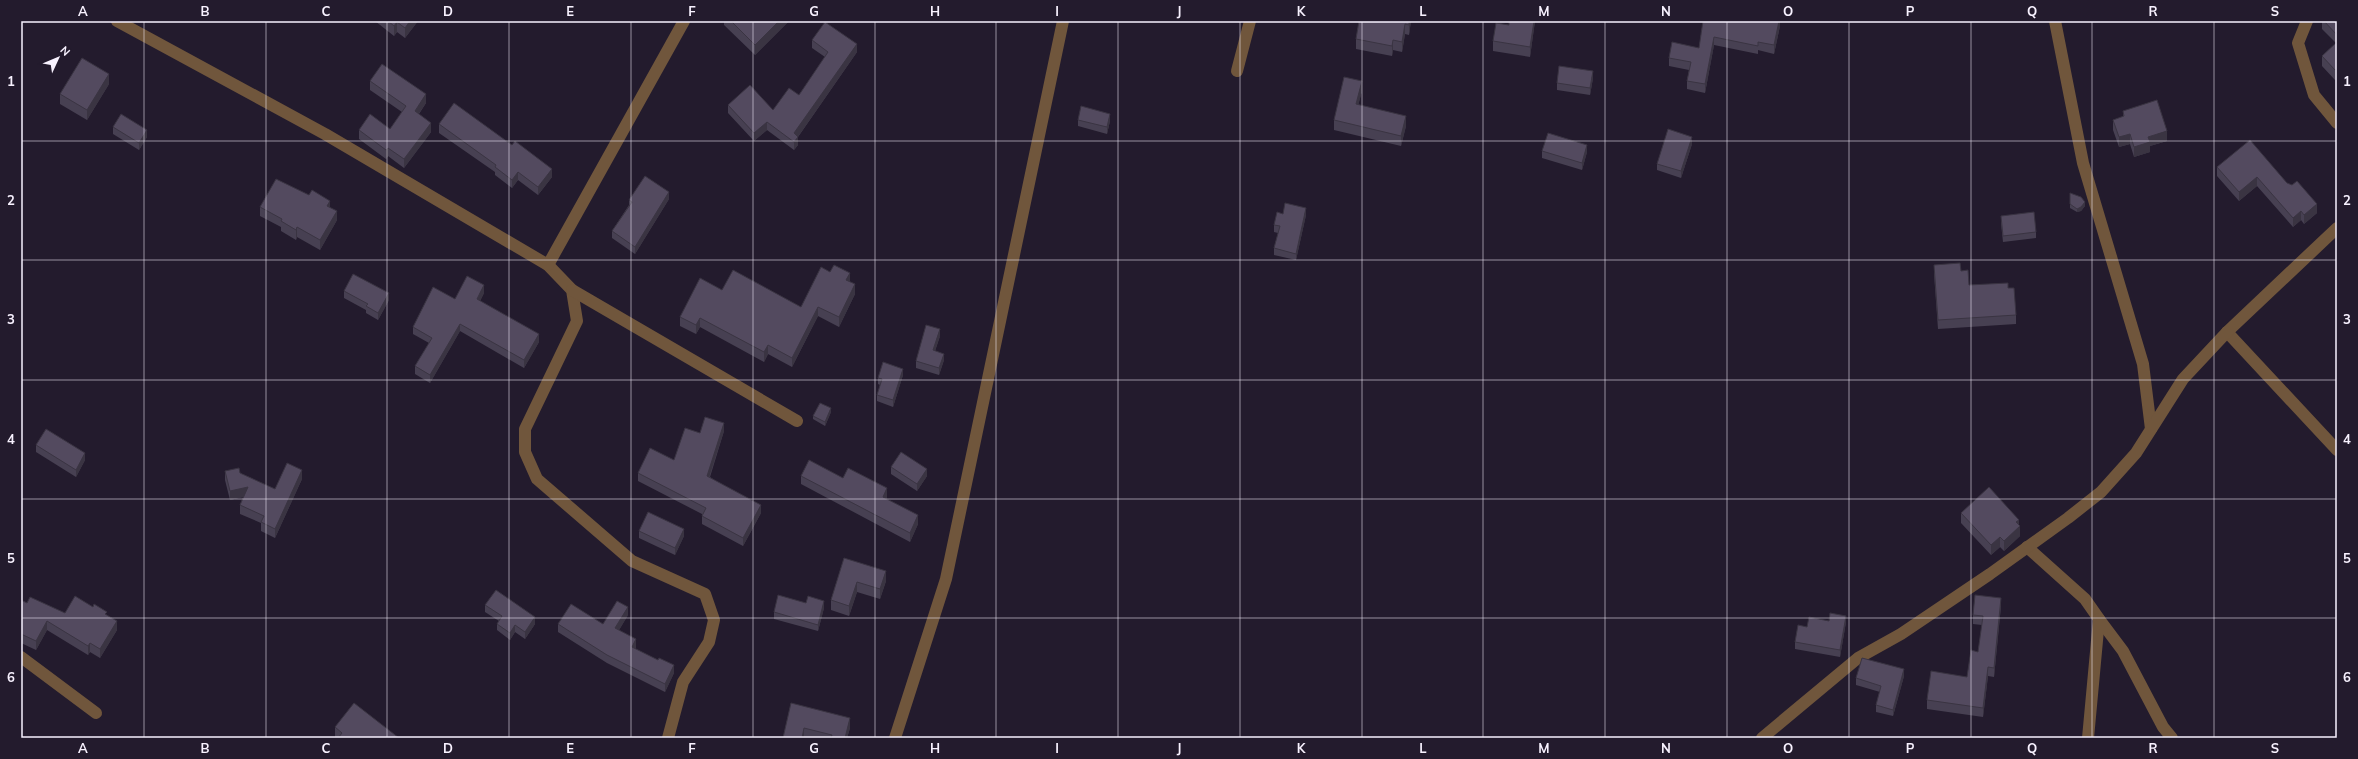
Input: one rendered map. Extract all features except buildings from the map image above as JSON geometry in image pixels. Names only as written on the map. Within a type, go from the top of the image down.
[{"type":"street","points":[[117,21],[324,134],[548,265],[572,290],[797,421]]},
{"type":"street","points":[[548,265],[684,21]]},
{"type":"street","points":[[895,738],[946,579],[1062,21]]},
{"type":"street","points":[[1237,71],[1250,21]]},
{"type":"street","points":[[2055,21],[2083,163],[2143,364],[2151,429]]},
{"type":"street","points":[[2307,21],[2298,44],[2314,95],[2337,123]]},
{"type":"street","points":[[1762,738],[1858,658],[1901,634],[2027,547],[2101,492],[2136,453],[2183,378],[2227,332],[2337,228]]},
{"type":"street","points":[[572,290],[576,321],[525,429],[525,452],[537,479],[632,561],[705,594],[714,620],[709,642],[683,682],[668,738]]},
{"type":"street","points":[[2227,332],[2337,450]]},
{"type":"street","points":[[2027,547],[2085,599],[2123,651],[2159,720],[2172,738]]},
{"type":"street","points":[[2088,738],[2099,620]]},
{"type":"street","points":[[21,657],[96,713]]}]
